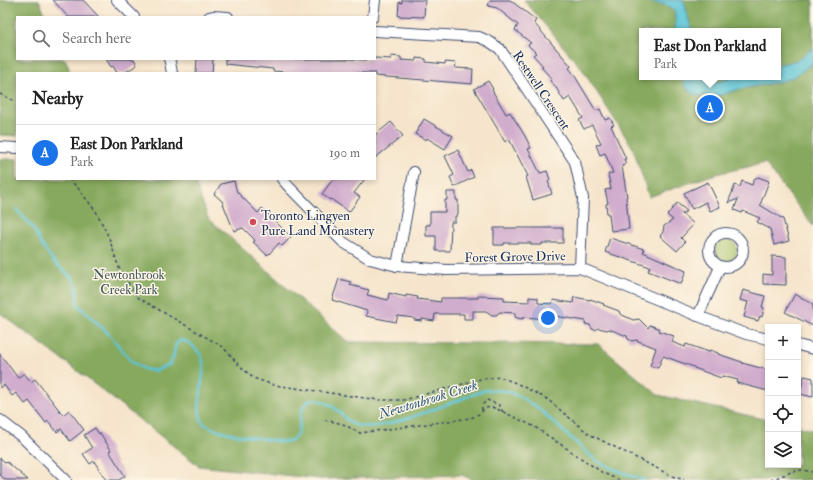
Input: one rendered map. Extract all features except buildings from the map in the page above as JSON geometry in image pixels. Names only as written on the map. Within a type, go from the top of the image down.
[{"type":"street","points":[[118,0],[133,16]]},
{"type":"street","points":[[373,16],[375,0]]},
{"type":"street","name":"Restwell Crescent","points":[[376,31],[479,38],[490,42],[500,50],[575,162],[583,198],[580,268]]},
{"type":"street","points":[[169,60],[172,72]]},
{"type":"street","points":[[0,147],[16,148]]},
{"type":"street","points":[[397,266],[414,172]]},
{"type":"street","name":"Forest Grove Drive","points":[[283,180],[343,242],[370,259],[397,266],[447,270],[580,268],[698,316],[746,334],[765,338]]},
{"type":"street","points":[[698,316],[720,267]]},
{"type":"street","points":[[801,346],[813,349]]},
{"type":"street","points":[[0,420],[22,437],[66,480]]},
{"type":"path","points":[[0,94],[16,102]]},
{"type":"path","points":[[70,180],[97,213],[109,238],[119,268],[137,297],[223,347],[238,364],[254,378],[274,385],[379,400],[404,400],[482,379],[500,377],[516,382],[547,399],[589,434],[672,476],[684,480]]},
{"type":"path","points":[[482,410],[482,405],[487,400],[499,405],[504,412]]},
{"type":"path","points":[[325,420],[343,424],[360,433],[471,418],[481,413],[482,410],[488,407],[495,408],[535,427],[603,473],[620,480]]},
{"type":"path","points":[[771,480],[791,472],[802,470],[813,472]]},
{"type":"green space","points":[[0,0],[39,0],[46,16],[16,16],[16,60],[66,60],[69,67],[69,72],[16,72],[16,136],[0,135]]},
{"type":"green space","points":[[524,0],[813,0],[813,226],[765,163],[712,175],[649,197],[633,148],[582,69]]},
{"type":"green space","name":"Newtonbrook Creek Park","points":[[0,159],[16,159],[16,180],[194,180],[208,218],[348,342],[598,344],[658,395],[765,419],[765,468],[801,468],[801,427],[813,430],[813,480],[473,480],[462,475],[321,479],[199,466],[75,369],[0,313]]},
{"type":"green space","points":[[722,239],[730,239],[737,246],[737,254],[730,261],[722,261],[715,254],[715,246]]},
{"type":"water","points":[[644,0],[683,0],[691,28],[675,28],[675,16],[672,8]]},
{"type":"water","points":[[813,48],[813,63],[794,77],[779,82],[740,89],[714,97],[692,94],[685,86],[683,80],[707,80],[717,82],[724,80],[781,80],[781,64],[798,60]]},
{"type":"waterway","name":"Newtonbrook Creek","points":[[16,209],[33,228],[41,244],[54,262],[73,279],[77,287],[77,302],[79,306],[109,334],[132,362],[144,369],[155,371],[170,364],[176,344],[181,340],[190,343],[201,355],[204,365],[199,407],[201,420],[204,424],[214,429],[237,435],[284,442],[290,441],[297,435],[302,409],[311,399],[329,404],[348,421],[355,425],[369,427],[384,425],[412,417],[482,391],[506,391],[519,396],[538,408],[599,462],[645,480]]},
{"type":"place","name":"East Don Parkland","points":[[710,108]]},
{"type":"place","name":"Toronto Lingyen Pure Land Monastery","points":[[253,222]]}]
